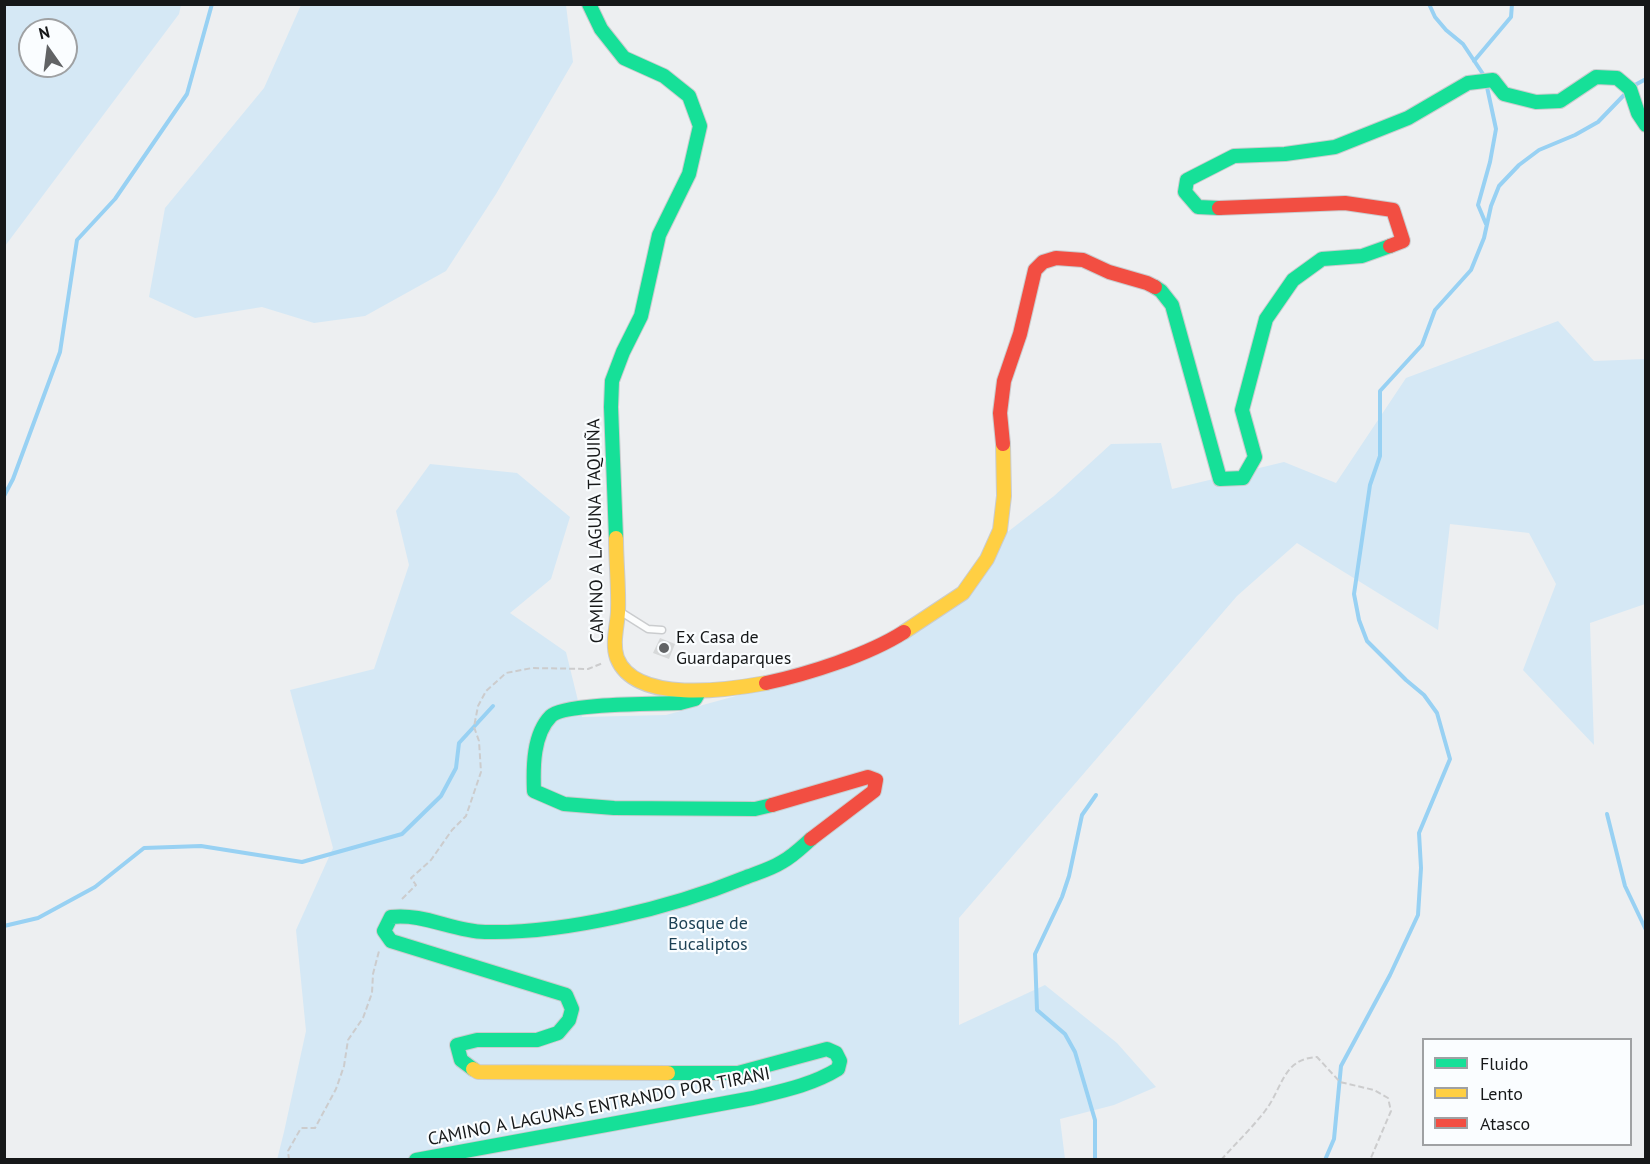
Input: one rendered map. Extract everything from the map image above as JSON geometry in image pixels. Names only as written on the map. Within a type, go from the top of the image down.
[{"type":"street","name":"CAMINO A LAGUNA TAQUIÑA","points":[[588,4],[601,29],[624,58],[664,76],[689,96],[700,126],[689,174],[659,235],[641,316],[612,381],[611,406],[618,611],[615,642],[617,657],[625,671],[639,682],[657,687],[699,692],[739,688],[788,678],[841,661],[897,636],[963,593],[987,559],[1000,530],[1004,496],[1000,413],[1004,381],[1020,334],[1035,270],[1043,262],[1056,258],[1083,260],[1109,272],[1147,283],[1161,291],[1172,304],[1210,448],[1221,479],[1243,478],[1255,458],[1242,410],[1266,319],[1293,280],[1322,259],[1362,256],[1403,241],[1393,210],[1372,204],[1321,202],[1226,208],[1198,207],[1185,192],[1187,180],[1234,156],[1285,154],[1335,147],[1408,118],[1468,83],[1493,80],[1504,94],[1536,102],[1560,101],[1596,77],[1617,78],[1630,89],[1638,113],[1646,125]]},
{"type":"street","points":[[388,938],[384,931],[386,923],[394,916],[407,915],[475,932],[515,933],[569,926],[635,912],[715,890],[782,862],[874,791],[876,780],[868,777],[824,789],[792,801],[755,809],[614,808],[564,804],[534,791],[532,762],[543,728],[553,714],[574,708],[680,703],[695,699],[699,692]]},
{"type":"street","name":"CAMINO A LAGUNAS ENTRANDO POR TIRANI","points":[[388,938],[416,950],[566,995],[572,1009],[569,1020],[558,1033],[537,1040],[477,1040],[457,1045],[461,1060],[478,1072],[738,1073],[826,1049],[839,1055],[840,1062],[838,1069],[831,1074],[807,1084],[747,1100],[496,1148],[416,1160]]},
{"type":"lane","points":[[618,611],[648,629],[662,630]]},
{"type":"path","points":[[394,916],[396,903],[416,885],[411,878],[431,860],[452,830],[466,816],[481,772],[479,741],[474,727],[478,706],[486,691],[506,673],[532,668],[588,669],[617,657]]},
{"type":"path","points":[[289,1160],[288,1151],[301,1128],[315,1128],[336,1089],[344,1066],[348,1040],[363,1018],[372,993],[380,945],[388,938]]},
{"type":"path","points":[[1221,1160],[1269,1106],[1281,1080],[1294,1065],[1306,1058],[1317,1057],[1340,1082],[1374,1090],[1388,1098],[1390,1111],[1370,1160]]},
{"type":"green space","points":[[5,4],[181,5],[179,14],[5,246]]},
{"type":"green space","points":[[301,5],[566,5],[573,62],[496,194],[446,271],[365,316],[314,323],[262,307],[195,318],[149,297],[165,208],[264,88]]},
{"type":"green space","name":"Bosque de Eucaliptos","points":[[1558,321],[1594,361],[1645,359],[1645,604],[1590,623],[1594,745],[1523,670],[1556,584],[1529,533],[1450,524],[1438,630],[1297,543],[1237,596],[959,918],[959,1025],[1045,985],[1117,1043],[1156,1087],[1114,1105],[1060,1119],[1065,1159],[277,1160],[306,1031],[296,930],[333,848],[290,690],[374,669],[409,565],[396,511],[430,464],[517,473],[570,517],[551,579],[510,613],[566,652],[582,717],[666,715],[835,669],[948,611],[996,541],[1054,496],[1111,444],[1161,443],[1172,489],[1284,462],[1336,483],[1406,378]]},
{"type":"building","name":"Ex Casa de Guardaparques","points":[[660,638],[675,644],[669,659],[653,653]]},
{"type":"waterway","points":[[4,496],[13,479],[60,352],[77,240],[115,199],[187,94],[212,4]]},
{"type":"waterway","points":[[1429,4],[1435,17],[1463,44],[1485,77]]},
{"type":"waterway","points":[[1474,61],[1511,17],[1512,4]]},
{"type":"waterway","points":[[1633,86],[1646,79]]},
{"type":"waterway","points":[[1486,224],[1478,205],[1496,129],[1487,87]]},
{"type":"waterway","points":[[1325,1160],[1334,1139],[1341,1066],[1390,975],[1418,915],[1421,868],[1419,833],[1450,759],[1437,713],[1424,695],[1367,641],[1359,620],[1354,594],[1370,485],[1380,456],[1380,391],[1422,345],[1435,310],[1471,270],[1484,238],[1491,206],[1499,186],[1519,165],[1539,150],[1575,135],[1598,122],[1626,93]]},
{"type":"waterway","points":[[4,926],[38,918],[95,887],[144,848],[201,846],[302,862],[402,834],[441,796],[456,768],[459,743],[493,706]]},
{"type":"waterway","points":[[1095,1160],[1095,1120],[1075,1052],[1065,1034],[1037,1010],[1035,954],[1062,897],[1069,876],[1082,815],[1096,795]]},
{"type":"waterway","points":[[1607,814],[1625,886],[1646,930]]},
{"type":"traffic: fast","points":[[589,4],[601,29],[624,58],[664,76],[689,96],[700,126],[689,174],[659,235],[641,316],[612,381],[616,538]]},
{"type":"traffic: fast","points":[[1219,208],[1198,207],[1185,192],[1187,180],[1234,156],[1285,154],[1335,147],[1408,118],[1468,83],[1493,80],[1504,94],[1536,102],[1560,101],[1596,77],[1617,78],[1630,89],[1638,113],[1646,125]]},
{"type":"traffic: fast","points":[[1155,287],[1172,305],[1220,479],[1243,478],[1255,457],[1242,410],[1266,319],[1293,280],[1322,259],[1362,256],[1390,246]]},
{"type":"traffic: fast","points":[[699,692],[695,699],[680,703],[591,706],[559,712],[551,716],[545,723],[537,741],[534,791],[564,804],[614,808],[755,809],[772,805]]},
{"type":"traffic: fast","points":[[473,1069],[461,1060],[457,1045],[477,1040],[537,1040],[558,1033],[569,1020],[572,1009],[566,995],[391,941],[384,931],[391,917],[403,916],[485,932],[549,929],[582,924],[651,909],[764,871],[794,854],[811,839]]},
{"type":"traffic: fast","points":[[416,1160],[753,1098],[818,1079],[838,1069],[840,1061],[836,1053],[827,1049],[738,1073],[668,1073]]},
{"type":"traffic: slow","points":[[904,632],[963,593],[987,559],[1000,530],[1004,496],[1003,444]]},
{"type":"traffic: slow","points":[[616,538],[618,612],[615,647],[617,658],[627,673],[643,682],[662,688],[684,690],[729,689],[766,683]]},
{"type":"traffic: slow","points":[[473,1069],[478,1072],[668,1073]]},
{"type":"traffic: jam","points":[[1219,208],[1345,203],[1393,210],[1403,241],[1390,246]]},
{"type":"traffic: jam","points":[[1003,444],[1000,413],[1004,381],[1020,334],[1035,270],[1043,262],[1056,258],[1083,260],[1109,272],[1155,287]]},
{"type":"traffic: jam","points":[[766,683],[837,663],[904,632]]},
{"type":"traffic: jam","points":[[772,805],[868,777],[876,780],[874,791],[811,839]]},
{"type":"place","name":"Ex Casa de Guardaparques","points":[[664,648]]}]
